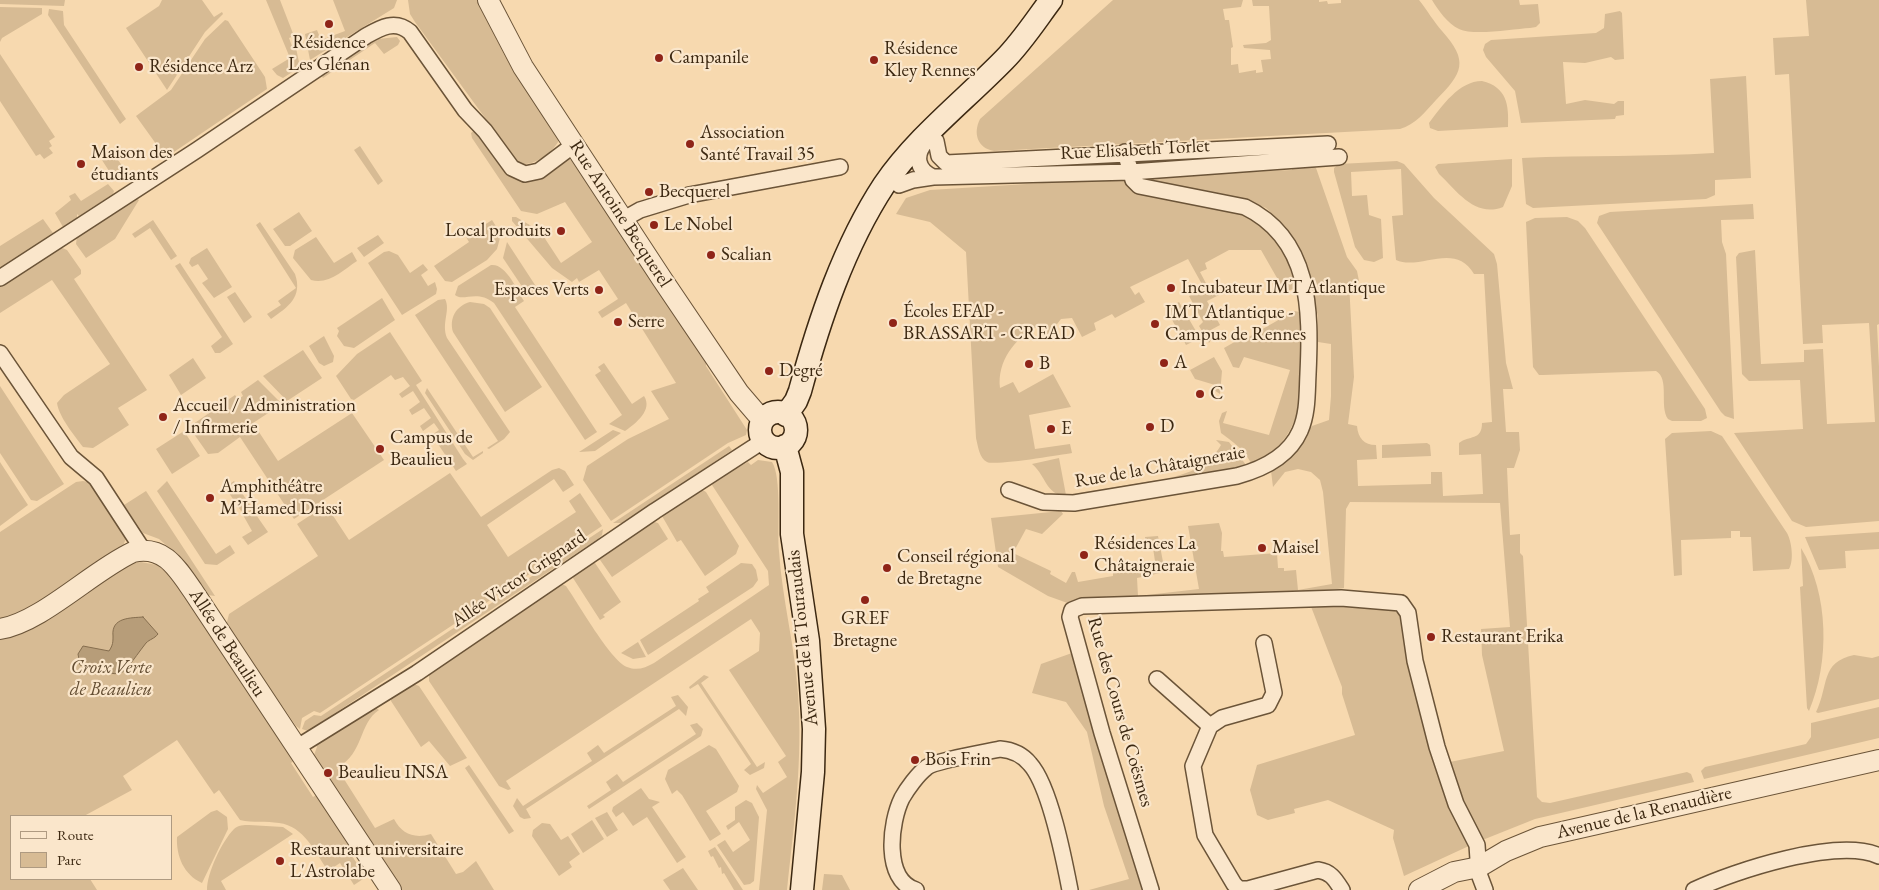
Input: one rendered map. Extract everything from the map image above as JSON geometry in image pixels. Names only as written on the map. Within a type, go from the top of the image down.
[{"type":"main road","points":[[907,169],[944,116],[1004,60],[1051,0]]},
{"type":"main road","points":[[776,416],[793,422],[795,433],[792,440],[785,446],[776,448],[763,441],[760,430],[776,416],[796,401],[822,316],[858,232],[885,185],[907,169],[970,105],[1022,58],[1064,0]]},
{"type":"main road","name":"Avenue de la Touraudais","points":[[785,446],[792,472],[792,534],[808,641],[814,729],[813,772],[802,890]]},
{"type":"street","name":"Rue Antoine Becquerel","points":[[488,0],[523,67],[739,393],[757,414],[776,416]]},
{"type":"street","points":[[0,278],[366,36],[387,26],[400,25],[410,32],[466,110],[512,168],[525,174],[539,171],[575,144]]},
{"type":"street","points":[[936,140],[939,156],[946,163]]},
{"type":"street","name":"Rue Elisabeth Torlet","points":[[1328,144],[1125,152],[946,163],[907,169],[913,180],[933,177],[1131,172],[1339,157]]},
{"type":"street","name":"Rue de la Châtaigneraie","points":[[1009,490],[1043,502],[1074,503],[1237,476],[1263,467],[1276,459],[1286,450],[1300,430],[1306,414],[1310,326],[1309,306],[1294,257],[1284,238],[1257,213],[1245,207],[1144,188],[1133,180],[1125,152]]},
{"type":"street","points":[[624,219],[640,210],[689,195],[840,167]]},
{"type":"street","points":[[907,169],[922,171],[933,177]]},
{"type":"street","points":[[0,354],[71,456],[96,478],[143,550],[122,557],[29,618],[11,627],[0,629]]},
{"type":"street","name":"Allée Victor Grignard","points":[[296,748],[417,673],[763,441]]},
{"type":"street","name":"Allée de Beaulieu","points":[[143,550],[165,556],[178,570],[391,890]]},
{"type":"street","name":"Rue des Cours de Coësmes","points":[[1151,890],[1102,733],[1070,616],[1072,610],[1082,606],[1341,598],[1401,603],[1408,613],[1415,661],[1436,747],[1456,804],[1477,845],[1479,867]]},
{"type":"street","points":[[1264,643],[1274,693],[1268,705],[1222,718],[1210,726],[1193,766],[1208,842],[1239,890],[1318,870],[1326,871],[1333,876],[1342,890]]},
{"type":"street","points":[[1157,679],[1210,726]]},
{"type":"street","points":[[916,890],[903,883],[893,864],[894,828],[902,798],[926,766],[1000,749],[1011,750],[1024,757],[1036,773],[1053,821],[1070,890]]},
{"type":"street","name":"Avenue de la Renaudière","points":[[1419,890],[1454,872],[1479,867],[1506,851],[1540,837],[1879,760]]},
{"type":"street","points":[[1694,890],[1725,876],[1755,866],[1832,850],[1854,850],[1879,856]]},
{"type":"street","points":[[1479,867],[1485,890]]},
{"type":"green space","points":[[0,0],[65,0],[64,6],[0,4]]},
{"type":"green space","points":[[162,0],[202,0],[214,17],[222,12],[223,14],[205,32],[167,90],[126,28],[159,6]]},
{"type":"green space","points":[[266,0],[280,0],[294,36],[289,38],[293,49],[296,48],[300,67],[283,78],[272,69],[290,58]]},
{"type":"green space","points":[[333,0],[397,0],[394,8],[310,60],[305,34],[317,30],[321,40],[345,31]]},
{"type":"green space","points":[[408,0],[477,0],[504,54],[559,140],[552,150],[535,162],[529,164],[518,163],[415,22],[410,14]]},
{"type":"green space","points":[[1113,0],[1243,0],[1241,7],[1223,9],[1225,20],[1229,20],[1233,47],[1231,48],[1231,65],[1238,64],[1239,73],[1256,70],[1256,73],[1263,72],[1261,60],[1271,59],[1270,50],[1244,48],[1243,45],[1266,43],[1271,40],[1269,6],[1253,6],[1252,0],[1319,0],[1319,2],[1327,1],[1328,4],[1341,3],[1341,0],[1419,0],[1451,41],[1459,59],[1459,67],[1457,74],[1445,91],[1415,121],[1400,129],[994,151],[984,147],[980,143],[977,134],[980,119]]},
{"type":"green space","points":[[1432,0],[1519,0],[1520,5],[1538,4],[1540,23],[1536,27],[1530,28],[1484,32],[1466,31],[1451,24]]},
{"type":"green space","points":[[1806,0],[1879,0],[1879,324],[1877,325],[1879,367],[1879,521],[1806,527],[1792,521],[1734,433],[1803,429],[1800,380],[1749,381],[1742,374],[1736,257],[1739,253],[1755,250],[1761,364],[1804,362],[1804,350],[1823,349],[1827,424],[1875,422],[1869,323],[1822,325],[1823,343],[1803,344],[1789,74],[1775,75],[1773,38],[1809,36]]},
{"type":"green space","points":[[0,7],[42,8],[42,14],[2,38],[0,42]]},
{"type":"green space","points":[[49,9],[63,11],[64,25],[126,119],[120,124],[48,15]]},
{"type":"green space","points":[[1620,11],[1622,13],[1624,59],[1615,60],[1611,57],[1585,63],[1563,62],[1566,104],[1585,100],[1614,104],[1618,101],[1624,101],[1624,115],[1616,116],[1615,119],[1521,123],[1515,91],[1486,57],[1483,50],[1485,44],[1491,40],[1596,33],[1604,28],[1605,14]]},
{"type":"green space","points":[[225,20],[228,21],[265,77],[267,89],[168,156],[164,155],[136,116],[171,90],[205,39]]},
{"type":"green space","points":[[397,37],[400,41],[398,45],[384,54],[375,43],[323,78],[319,73],[368,40]]},
{"type":"green space","points":[[0,54],[55,137],[49,141],[52,146],[49,148],[53,153],[44,159],[40,154],[36,156],[0,101]]},
{"type":"green space","points":[[1746,76],[1751,178],[1715,180],[1715,195],[1706,199],[1533,208],[1526,204],[1522,158],[1714,153],[1710,79]]},
{"type":"green space","points":[[1482,81],[1497,88],[1505,98],[1508,111],[1508,127],[1438,131],[1430,128],[1429,123],[1452,96],[1466,85]]},
{"type":"green space","points":[[476,129],[509,171],[567,158],[573,161],[706,361],[706,366],[747,430],[746,435],[728,443],[611,521],[583,480],[587,466],[628,439],[669,419],[651,391],[676,383],[626,303],[602,318],[598,312],[618,299],[599,270],[579,282],[577,278],[572,282],[552,268],[512,221],[512,217],[516,217],[540,231],[561,263],[592,242],[565,202],[537,214],[521,211],[472,138],[471,133]]},
{"type":"green space","points":[[360,146],[383,181],[378,185],[354,150]]},
{"type":"green space","points":[[111,150],[123,167],[111,174],[98,154],[102,151],[104,155]]},
{"type":"green space","points":[[1512,159],[1512,186],[1503,207],[1493,209],[1484,209],[1467,201],[1439,174],[1435,167],[1438,164]]},
{"type":"green space","points":[[1397,161],[1404,164],[1434,198],[1494,254],[1497,264],[1506,363],[1513,389],[1503,389],[1506,432],[1519,432],[1520,450],[1514,468],[1507,468],[1510,535],[1520,534],[1520,553],[1523,556],[1537,797],[1542,802],[1550,803],[1687,772],[1691,774],[1694,782],[1535,819],[1480,841],[1445,763],[1504,751],[1482,655],[1481,629],[1510,627],[1500,503],[1350,502],[1346,509],[1344,588],[1310,593],[1073,605],[1048,596],[998,567],[991,518],[1061,511],[1063,514],[1042,534],[1026,529],[1013,553],[1051,571],[1050,574],[1066,583],[1072,572],[1075,572],[1078,582],[1113,576],[1113,573],[1156,568],[1152,541],[1145,541],[1145,537],[1158,536],[1165,572],[1137,578],[1138,596],[1199,589],[1188,526],[1219,523],[1222,533],[1221,551],[1223,551],[1224,557],[1277,553],[1278,568],[1284,568],[1284,571],[1296,570],[1298,590],[1332,584],[1323,492],[1320,480],[1311,472],[1298,469],[1285,472],[1273,487],[1271,471],[1292,454],[1312,426],[1329,420],[1331,344],[1318,342],[1318,316],[1301,257],[1286,227],[1266,208],[1242,198],[1211,195],[1143,181],[1139,177],[1292,170],[1292,164],[1308,163],[1316,168],[1347,257],[1357,271],[1359,281],[1349,282],[1354,377],[1348,424],[1357,426],[1362,440],[1368,444],[1376,445],[1377,459],[1357,460],[1358,486],[1431,484],[1431,472],[1442,472],[1443,496],[1483,494],[1481,454],[1459,455],[1459,443],[1480,433],[1482,423],[1492,422],[1484,274],[1474,274],[1466,264],[1457,259],[1447,258],[1416,262],[1396,260],[1392,216],[1403,215],[1401,169],[1351,172],[1352,196],[1367,195],[1369,215],[1381,219],[1383,258],[1374,262],[1364,260],[1355,247],[1334,172],[1334,168],[1339,164]]},
{"type":"green space","points":[[1123,178],[1132,188],[1255,217],[1281,246],[1293,275],[1293,289],[1285,292],[1261,250],[1229,250],[1205,263],[1207,269],[1200,272],[1209,289],[1217,286],[1221,294],[1207,301],[1220,325],[1207,332],[1211,340],[1209,343],[1199,326],[1203,322],[1189,296],[1204,288],[1188,259],[1130,287],[1135,295],[1139,292],[1145,302],[1115,318],[1112,314],[1094,323],[1096,330],[1082,337],[1072,318],[1061,319],[1054,328],[1055,332],[1043,338],[1037,327],[1022,337],[1009,352],[1001,369],[1000,388],[1013,382],[1019,393],[1053,374],[1071,407],[1029,415],[1035,449],[1070,444],[1072,453],[1014,461],[987,462],[981,455],[976,438],[966,252],[930,222],[896,214],[906,198],[930,190]]},
{"type":"green space","points":[[108,184],[114,191],[113,194],[79,216],[77,214],[77,218],[63,227],[55,213],[71,200],[69,196],[75,193],[81,201]]},
{"type":"green space","points":[[136,198],[139,200],[115,239],[86,258],[76,244],[77,236]]},
{"type":"green space","points":[[1753,204],[1754,219],[1721,220],[1722,242],[1726,254],[1734,419],[1725,416],[1721,412],[1597,223],[1599,216],[1610,212]]},
{"type":"green space","points":[[299,212],[312,231],[290,246],[285,246],[273,229]]},
{"type":"green space","points":[[1567,217],[1578,221],[1585,228],[1705,409],[1707,418],[1701,421],[1672,421],[1668,419],[1664,407],[1663,380],[1656,371],[1539,375],[1533,367],[1526,222],[1535,218]]},
{"type":"green space","points":[[43,219],[53,233],[0,269],[0,246]]},
{"type":"green space","points":[[153,220],[177,256],[171,260],[150,228],[135,238],[132,234]]},
{"type":"green space","points":[[492,220],[501,234],[497,249],[487,260],[452,282],[445,281],[434,266],[469,242],[466,237]]},
{"type":"green space","points":[[260,222],[295,274],[297,282],[297,289],[292,301],[271,319],[267,314],[281,305],[278,301],[296,288],[256,225]]},
{"type":"green space","points":[[378,235],[384,243],[364,257],[357,248]]},
{"type":"green space","points":[[316,237],[334,263],[352,252],[357,261],[330,279],[311,280],[293,258],[295,250]]},
{"type":"green space","points":[[507,242],[539,291],[529,297],[503,258]]},
{"type":"green space","points":[[60,247],[67,250],[81,270],[81,274],[74,279],[147,390],[118,408],[129,425],[93,448],[83,447],[64,420],[57,403],[64,395],[110,364],[52,280],[0,313],[0,283]]},
{"type":"green space","points":[[207,248],[232,287],[214,298],[202,283],[208,279],[198,264],[192,267],[189,263],[191,258]]},
{"type":"green space","points":[[389,251],[398,255],[410,273],[423,264],[428,270],[421,275],[428,286],[435,282],[437,289],[436,294],[402,315],[368,263],[384,252]]},
{"type":"green space","points":[[180,263],[233,344],[220,353],[215,353],[211,346],[222,337],[175,266]]},
{"type":"green space","points":[[491,265],[502,268],[514,284],[524,301],[515,307],[597,432],[585,440],[494,303],[482,297],[458,297],[455,295],[458,286]]},
{"type":"green space","points":[[235,292],[252,317],[244,323],[227,297]]},
{"type":"green space","points":[[382,298],[395,320],[354,348],[344,346],[337,336],[339,331],[337,328]]},
{"type":"green space","points":[[445,299],[447,303],[445,332],[447,338],[510,432],[504,439],[489,449],[487,448],[498,441],[415,315],[438,300]]},
{"type":"green space","points":[[470,302],[484,304],[490,308],[542,387],[505,412],[453,332],[452,322],[455,313],[461,306]]},
{"type":"green space","points":[[1179,302],[1200,338],[1186,345],[1166,309]]},
{"type":"green space","points":[[1294,311],[1300,312],[1303,316],[1303,370],[1299,406],[1294,422],[1286,437],[1272,452],[1251,463],[1234,443],[1221,433],[1219,421],[1222,413],[1227,411],[1223,423],[1269,435],[1290,370],[1244,357],[1239,368],[1233,367],[1224,348],[1245,336],[1247,338]]},
{"type":"green space","points":[[390,332],[422,381],[416,385],[467,464],[456,471],[432,435],[439,430],[434,423],[423,431],[420,426],[431,418],[424,408],[412,415],[409,410],[420,402],[413,391],[402,398],[399,394],[410,386],[403,377],[395,380],[391,375],[354,400],[351,399],[336,376],[357,354]]},
{"type":"green space","points":[[324,336],[334,356],[333,362],[324,366],[319,363],[309,346]]},
{"type":"green space","points":[[303,350],[322,378],[287,401],[263,376]]},
{"type":"green space","points":[[1214,357],[1222,371],[1220,394],[1214,390],[1215,385],[1195,379],[1190,370]]},
{"type":"green space","points":[[193,358],[206,378],[181,395],[169,375]]},
{"type":"green space","points":[[604,363],[632,404],[644,396],[646,401],[645,411],[642,416],[625,431],[609,424],[622,415],[595,375],[601,371],[598,367]]},
{"type":"green space","points":[[258,380],[282,404],[253,423],[278,461],[352,413],[384,460],[294,519],[240,437],[218,453],[208,454],[189,427],[235,395],[238,399],[243,396],[241,392]]},
{"type":"green space","points":[[0,386],[64,484],[37,501],[31,500],[0,453]]},
{"type":"green space","points":[[427,388],[473,457],[483,451],[483,453],[473,460],[465,454],[425,393]]},
{"type":"green space","points":[[613,430],[621,433],[595,451],[579,452]]},
{"type":"green space","points":[[184,431],[200,456],[172,474],[156,449]]},
{"type":"green space","points":[[1711,431],[1722,436],[1787,533],[1792,551],[1792,561],[1789,569],[1753,571],[1751,537],[1740,537],[1740,531],[1731,531],[1731,538],[1681,540],[1682,575],[1674,576],[1665,439],[1672,433]]},
{"type":"green space","points":[[1216,440],[1229,442],[1246,465],[1234,469],[1173,477],[1194,470],[1212,457],[1221,445]]},
{"type":"green space","points":[[1427,443],[1430,445],[1431,456],[1382,458],[1382,445]]},
{"type":"green space","points":[[729,446],[732,450],[624,523],[613,523]]},
{"type":"green space","points":[[1059,458],[1066,495],[1158,480],[1159,484],[1068,498],[1054,492],[1032,464]]},
{"type":"green space","points":[[758,460],[772,462],[777,479],[781,569],[798,694],[799,767],[787,890],[759,890],[767,810],[756,789],[757,785],[763,793],[787,777],[778,762],[786,756],[729,670],[759,651],[760,633],[751,619],[506,781],[511,789],[508,790],[499,786],[429,681],[429,670],[559,583],[566,586],[595,631],[620,662],[634,669],[644,668],[654,663],[769,585],[768,571],[712,485],[713,481],[748,462],[751,465]]},
{"type":"green space","points":[[0,462],[28,505],[0,526]]},
{"type":"green space","points":[[559,468],[565,471],[574,485],[563,492],[554,479],[487,525],[508,557],[576,512],[569,501],[580,493],[602,526],[320,713],[314,711],[302,718],[300,729],[296,726],[229,629],[227,622],[229,614],[318,556],[297,524],[326,505],[349,540],[450,473],[481,517],[552,470]]},
{"type":"green space","points":[[167,481],[216,554],[230,545],[235,553],[217,565],[205,564],[157,491]]},
{"type":"green space","points":[[234,481],[250,505],[241,511],[225,487]]},
{"type":"green space","points":[[76,482],[92,483],[127,536],[123,546],[19,615],[0,622],[0,532]]},
{"type":"green space","points":[[701,489],[706,492],[739,546],[736,554],[705,576],[681,540],[677,542],[662,516]]},
{"type":"green space","points":[[146,491],[215,596],[200,591],[174,552],[159,539],[143,533],[124,505]]},
{"type":"green space","points":[[252,509],[268,532],[248,545],[242,537],[252,531],[243,515]]},
{"type":"green space","points":[[651,521],[658,523],[668,539],[612,577],[598,557]]},
{"type":"green space","points":[[603,529],[602,535],[598,539],[308,731],[302,729],[305,721],[314,715],[321,716]]},
{"type":"green space","points":[[1879,532],[1879,549],[1845,551],[1846,568],[1819,570],[1805,537]]},
{"type":"green space","points":[[1801,548],[1817,586],[1823,628],[1821,671],[1809,711],[1807,708],[1800,587],[1803,586]]},
{"type":"green space","points":[[593,560],[621,602],[603,615],[605,617],[600,620],[573,578],[574,574]]},
{"type":"green space","name":"Croix Verte de Beaulieu","points":[[141,562],[157,565],[169,573],[295,760],[291,763],[313,797],[318,794],[355,853],[352,856],[366,877],[354,885],[340,863],[328,871],[302,834],[288,825],[274,822],[240,820],[219,790],[214,794],[177,740],[123,776],[132,790],[86,815],[10,815],[10,880],[91,880],[97,890],[0,890],[0,639],[19,634],[127,564]]},
{"type":"green space","points":[[741,563],[752,564],[756,570],[758,580],[753,587],[648,655],[640,640],[699,601],[698,599],[709,592],[706,587]]},
{"type":"green space","points":[[1342,603],[1394,610],[1401,615],[1471,845],[1404,876],[1393,838],[1394,830],[1328,800],[1294,809],[1295,813],[1268,820],[1257,815],[1250,790],[1257,765],[1355,735],[1342,694],[1342,687],[1310,604]]},
{"type":"green space","points":[[638,642],[646,657],[633,659],[621,653]]},
{"type":"green space","points":[[1072,653],[1077,659],[1148,890],[1089,890],[1129,879],[1104,806],[1087,732],[1066,702],[1032,693],[1041,664]]},
{"type":"green space","points":[[1854,655],[1872,658],[1879,656],[1879,699],[1816,712],[1830,669],[1843,658]]},
{"type":"green space","points":[[704,675],[709,677],[701,683],[757,767],[765,762],[764,768],[750,775],[744,770],[751,764],[698,684],[690,689],[689,687]]},
{"type":"green space","points":[[411,683],[419,686],[467,758],[450,766],[429,741],[421,747],[390,697]]},
{"type":"green space","points":[[678,695],[688,707],[686,716],[679,709],[526,809],[531,818],[524,819],[520,817],[513,806],[517,798],[523,806],[592,761],[587,753],[598,745],[604,753],[676,706],[671,697]]},
{"type":"green space","points":[[374,707],[379,710],[372,716],[352,754],[337,768],[375,828],[394,819],[409,834],[419,836],[431,834],[456,874],[463,872],[476,861],[494,890],[400,890],[311,756],[314,755],[317,747],[315,744]]},
{"type":"green space","points":[[1879,707],[1879,738],[1704,779],[1701,771],[1705,767],[1806,744],[1811,737],[1811,723]]},
{"type":"green space","points":[[697,723],[703,729],[701,736],[589,809],[587,806],[611,790],[606,782],[617,774],[623,782],[696,734],[690,725]]},
{"type":"green space","points":[[709,745],[716,749],[739,786],[737,792],[706,811],[721,834],[710,841],[682,795],[677,790],[672,794],[665,779],[668,770]]},
{"type":"green space","points":[[469,765],[514,831],[509,834],[465,768]]},
{"type":"green space","points":[[641,788],[649,799],[660,802],[652,807],[686,857],[677,863],[647,817],[633,826],[623,812],[616,817],[612,811],[613,807]]},
{"type":"green space","points":[[746,800],[752,803],[759,817],[754,881],[744,885],[717,845],[725,840],[733,852],[750,840],[739,822],[728,830],[726,826],[735,820],[735,807]]},
{"type":"green space","points":[[217,810],[227,817],[228,829],[202,883],[190,875],[182,864],[178,851],[177,837],[211,812]]},
{"type":"green space","points":[[607,812],[618,830],[607,837],[595,818]]},
{"type":"green space","points":[[592,820],[604,839],[583,853],[571,834]]},
{"type":"green space","points":[[542,823],[550,824],[561,840],[568,836],[580,854],[569,862],[572,867],[559,876],[532,836],[533,830]]},
{"type":"green space","points":[[249,825],[283,827],[293,834],[221,881],[226,890],[207,890],[212,866],[229,834],[236,828]]},
{"type":"green space","points":[[715,847],[743,890],[734,890],[724,873],[722,874],[721,867],[719,868],[708,851]]},
{"type":"green space","points":[[683,868],[698,890],[670,890],[663,880]]},
{"type":"green space","points":[[824,874],[842,875],[850,890],[822,890]]},
{"type":"shaded area","points":[[143,617],[158,634],[146,643],[125,670],[114,674],[80,665],[78,654],[83,646],[109,651],[113,644],[113,630],[118,622]]},
{"type":"place","name":"Résidence Les Glénan","points":[[329,24]]},
{"type":"place","name":"Campanile","points":[[659,58]]},
{"type":"place","name":"Résidence Kley Rennes","points":[[874,60]]},
{"type":"place","name":"Résidence Arz","points":[[139,67]]},
{"type":"place","name":"Association Santé Travail 35","points":[[690,144]]},
{"type":"place","name":"Maison des étudiants","points":[[81,164]]},
{"type":"place","name":"Becquerel","points":[[649,192]]},
{"type":"place","name":"Le Nobel","points":[[654,225]]},
{"type":"place","name":"Local produits","points":[[561,231]]},
{"type":"place","name":"Scalian","points":[[711,255]]},
{"type":"place","name":"Incubateur IMT Atlantique","points":[[1171,288]]},
{"type":"place","name":"Espaces Verts","points":[[599,290]]},
{"type":"place","name":"Serre","points":[[618,322]]},
{"type":"place","name":"Écoles EFAP - BRASSART - CREAD","points":[[893,323]]},
{"type":"place","name":"IMT Atlantique - Campus de Rennes","points":[[1155,324]]},
{"type":"place","name":"A","points":[[1164,363]]},
{"type":"place","name":"B","points":[[1029,364]]},
{"type":"place","name":"Degré","points":[[769,371]]},
{"type":"place","name":"C","points":[[1200,394]]},
{"type":"place","name":"Accueil / Administration / Infirmerie","points":[[163,417]]},
{"type":"place","name":"D","points":[[1150,427]]},
{"type":"place","name":"E","points":[[1051,429]]},
{"type":"place","name":"Campus de Beaulieu","points":[[380,449]]},
{"type":"place","name":"Amphithéâtre M’Hamed Drissi","points":[[210,498]]},
{"type":"place","name":"Maisel","points":[[1262,548]]},
{"type":"place","name":"Résidences La Châtaigneraie","points":[[1084,555]]},
{"type":"place","name":"Conseil régional de Bretagne","points":[[887,568]]},
{"type":"place","name":"GREF Bretagne","points":[[865,600]]},
{"type":"place","name":"Restaurant Erika","points":[[1431,637]]},
{"type":"place","name":"Bois Frin","points":[[915,760]]},
{"type":"place","name":"Beaulieu INSA","points":[[328,773]]},
{"type":"place","name":"Restaurant universitaire L'Astrolabe","points":[[280,861]]}]
